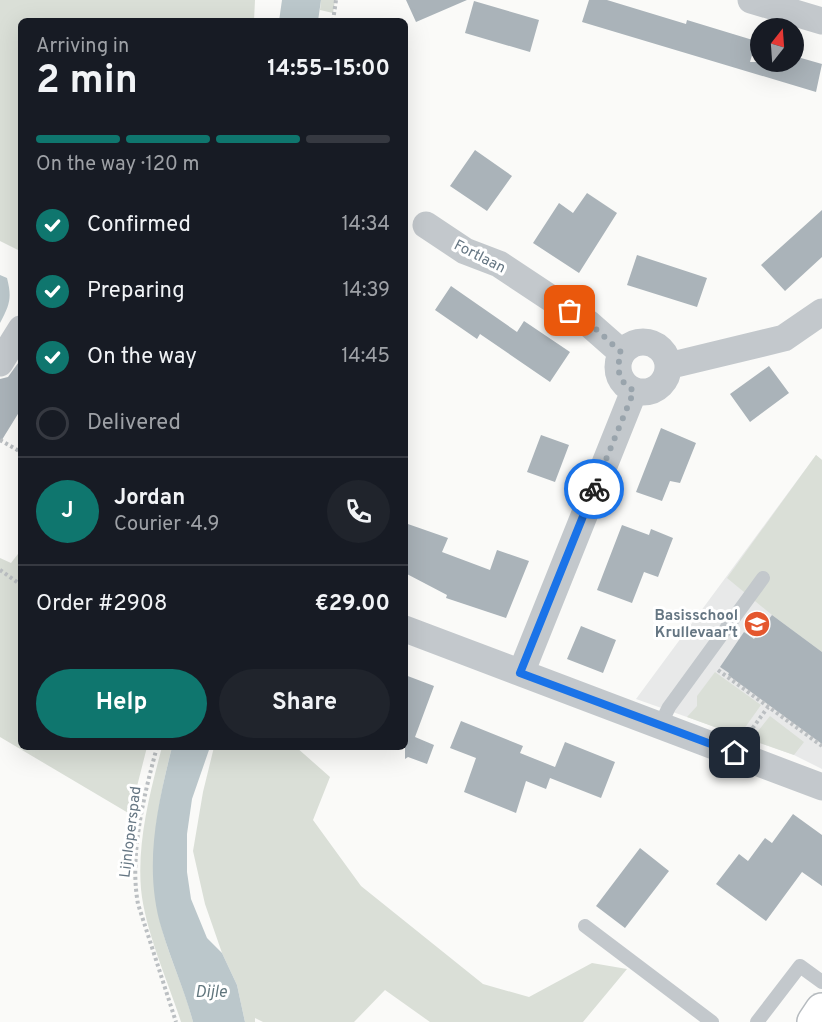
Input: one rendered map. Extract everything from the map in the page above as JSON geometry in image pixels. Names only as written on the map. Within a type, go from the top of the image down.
[{"type":"main road","points":[[814,1022],[822,1010]]},
{"type":"street","points":[[751,0],[822,21]]},
{"type":"street","name":"Fortlaan","points":[[426,225],[465,251],[499,264],[588,322],[621,352]]},
{"type":"street","points":[[668,366],[784,338],[822,312]]},
{"type":"street","points":[[0,363],[18,334]]},
{"type":"street","points":[[648,342],[662,351],[668,366],[667,374],[658,387],[650,391],[634,391],[621,380],[618,372],[621,352],[631,345],[648,342]]},
{"type":"street","points":[[520,673],[634,391]]},
{"type":"street","points":[[408,630],[822,787]]},
{"type":"lane","points":[[660,725],[669,708],[763,578]]},
{"type":"lane","points":[[585,926],[712,1022]]},
{"type":"lane","points":[[757,1022],[800,966],[822,982]]},
{"type":"path","points":[[333,18],[336,0]]},
{"type":"path","points":[[0,440],[18,450]]},
{"type":"path","points":[[0,570],[18,583]]},
{"type":"path","points":[[703,660],[822,746]]},
{"type":"path","points":[[735,753],[768,707]]},
{"type":"path","name":"Lijnloperspad","points":[[156,750],[138,837],[136,890],[138,904],[176,1022]]},
{"type":"shaded area","points":[[0,0],[255,0],[254,18],[18,18],[18,250],[0,241]]},
{"type":"shaded area","points":[[321,0],[335,0],[333,13],[320,10]]},
{"type":"shaded area","name":"Basisschool Krullevaar't","points":[[816,455],[822,460],[822,769],[794,755],[636,699]]},
{"type":"shaded area","points":[[816,455],[822,460],[822,652],[727,578]]},
{"type":"shaded area","points":[[18,554],[18,748],[0,737],[0,558],[11,563]]},
{"type":"shaded area","points":[[715,672],[761,705],[739,736],[687,717],[697,706],[697,696]]},
{"type":"shaded area","points":[[770,716],[804,742],[794,755],[751,740]]},
{"type":"shaded area","points":[[22,750],[146,750],[130,814]]},
{"type":"shaded area","points":[[161,750],[171,750],[158,813],[154,880],[164,937],[193,1022],[181,1022],[152,939],[143,905],[141,853],[149,799]]},
{"type":"shaded area","points":[[213,750],[299,750],[330,777],[313,820],[361,886],[483,984],[529,997],[592,963],[627,969],[583,1022],[430,1022],[385,990],[354,1022],[263,1022],[255,1018],[255,1022],[245,1022],[237,985],[222,953],[205,904],[193,851],[203,792]]},
{"type":"water","points":[[282,0],[321,0],[318,18],[279,18]]},
{"type":"water","points":[[0,275],[7,278],[10,296],[0,323]]},
{"type":"water","name":"Dijle","points":[[171,750],[209,750],[192,799],[187,834],[187,872],[191,899],[207,938],[222,953],[237,985],[245,1022],[193,1022],[156,907],[153,884],[154,838],[161,792]]},
{"type":"building","points":[[406,0],[467,0],[416,22]]},
{"type":"building","points":[[589,0],[607,0],[686,24],[687,20],[750,39],[750,72],[804,72],[804,59],[822,64],[816,92],[582,22]]},
{"type":"building","points":[[474,1],[539,20],[530,52],[465,33]]},
{"type":"building","points":[[475,150],[512,176],[487,211],[450,186]]},
{"type":"building","points":[[587,193],[617,213],[579,273],[533,243],[559,203],[573,213]]},
{"type":"building","points":[[822,210],[822,257],[785,291],[761,265]]},
{"type":"building","points":[[637,255],[707,278],[697,307],[627,285]]},
{"type":"building","points":[[451,286],[517,332],[524,321],[570,352],[550,382],[480,334],[477,339],[435,310]]},
{"type":"building","points":[[18,363],[18,414],[0,443],[0,379],[8,377]]},
{"type":"building","points":[[769,366],[789,393],[750,422],[730,394]]},
{"type":"building","points":[[661,428],[696,443],[680,483],[670,481],[662,501],[636,492]]},
{"type":"building","points":[[541,435],[569,445],[555,482],[527,472]]},
{"type":"building","points":[[408,524],[448,538],[442,552],[490,570],[497,550],[529,561],[506,618],[446,598],[447,595],[408,575]]},
{"type":"building","points":[[622,525],[649,535],[651,529],[673,538],[658,577],[644,572],[632,603],[597,590]]},
{"type":"building","points":[[772,615],[822,652],[822,744],[720,667],[744,632],[754,639]]},
{"type":"building","points":[[581,626],[616,640],[603,673],[567,659]]},
{"type":"building","points":[[408,676],[434,686],[415,737],[434,745],[427,764],[408,757],[405,759],[405,750],[408,750]]},
{"type":"building","points":[[461,721],[523,746],[520,753],[555,767],[565,742],[615,762],[601,798],[550,778],[546,789],[526,781],[516,813],[464,792],[476,758],[450,748]]},
{"type":"building","points":[[793,814],[822,835],[822,886],[802,872],[766,921],[716,884],[739,854],[748,861],[765,838],[772,843]]},
{"type":"building","points":[[640,848],[669,871],[625,928],[596,906]]},
{"type":"way so far","points":[[570,311],[588,322],[621,352],[618,372],[621,380],[634,391],[594,489]]},
{"type":"place","name":"Basisschool Krullevaar't","points":[[757,624]]},
{"type":"route","points":[[594,489],[520,673],[735,753]]}]
